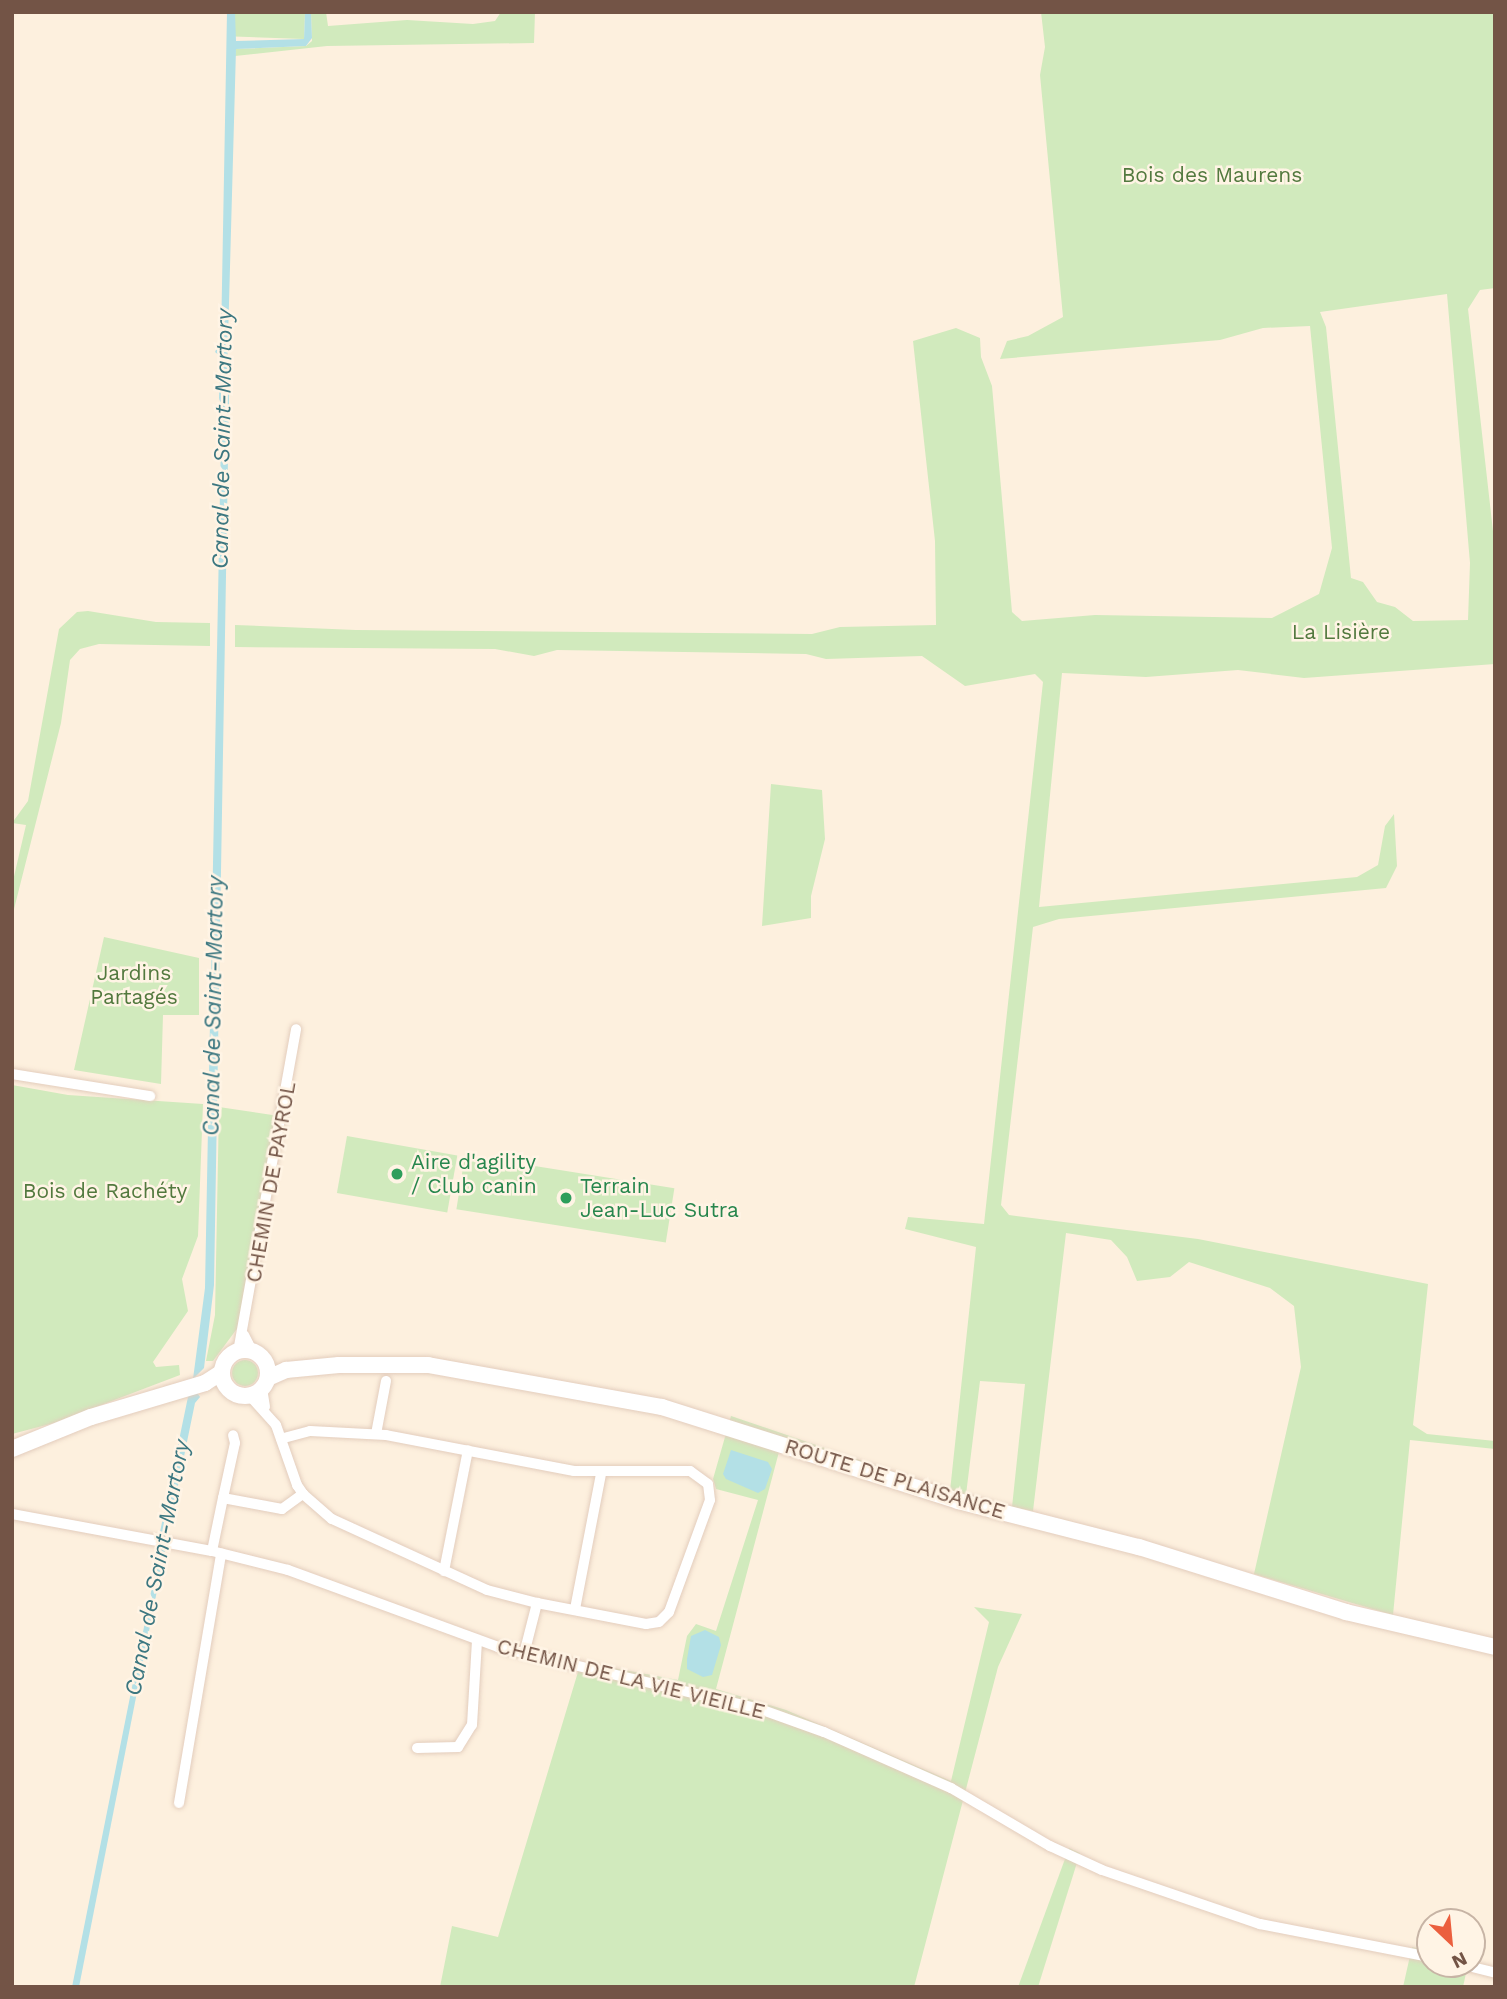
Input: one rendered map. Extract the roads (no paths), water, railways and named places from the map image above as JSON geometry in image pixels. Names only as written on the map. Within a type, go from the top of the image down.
[{"type":"main road","points":[[245,1351],[261,1381],[232,1392],[224,1378],[227,1360],[245,1351]]},
{"type":"main road","name":"ROUTE DE PLAISANCE","points":[[261,1381],[286,1370],[428,1365],[682,1412],[958,1501],[1129,1544],[1346,1612],[1495,1647]]},
{"type":"main road","points":[[12,1449],[91,1416],[224,1378]]},
{"type":"street","name":"CHEMIN DE PAYROL","points":[[245,1351],[244,1335],[296,1029]]},
{"type":"street","points":[[12,1074],[150,1096]]},
{"type":"street","points":[[261,1381],[265,1407],[303,1494],[332,1519],[487,1590],[537,1603],[646,1624],[659,1622],[669,1612],[710,1500],[708,1484],[690,1471],[601,1474],[376,1434],[310,1431],[281,1439]]},
{"type":"street","points":[[376,1434],[386,1381]]},
{"type":"street","points":[[179,1803],[223,1498],[235,1443],[233,1435]]},
{"type":"street","points":[[443,1571],[468,1450]]},
{"type":"street","points":[[575,1609],[601,1474]]},
{"type":"street","points":[[223,1498],[282,1509],[303,1494]]},
{"type":"street","name":"CHEMIN DE LA VIE VIEILLE","points":[[12,1514],[216,1552],[288,1570],[477,1640],[524,1654],[757,1708],[890,1759],[1102,1870],[1259,1923],[1416,1954]]},
{"type":"street","points":[[524,1654],[537,1603]]},
{"type":"street","points":[[418,1748],[457,1747],[472,1725],[477,1640]]},
{"type":"water","points":[[227,12],[235,12],[236,41],[304,39],[305,12],[311,12],[312,38],[306,46],[236,49],[227,376],[221,374],[220,356],[215,352],[221,339]]},
{"type":"water","points":[[222,385],[227,385],[229,399],[214,1285],[204,1368],[193,1379],[205,1288]]},
{"type":"water","points":[[196,1391],[200,1397],[195,1403],[167,1539],[161,1538],[160,1532],[189,1392]]},
{"type":"water","points":[[731,1450],[768,1462],[772,1469],[765,1489],[758,1493],[726,1479],[723,1474]]},
{"type":"water","points":[[160,1547],[165,1550],[79,1987],[72,1987]]},
{"type":"water","points":[[705,1630],[719,1637],[721,1645],[712,1675],[703,1677],[687,1669],[687,1659],[691,1636]]},
{"type":"waterway","name":"Canal de Saint-Martory","points":[[224,398],[225,361]]},
{"type":"place","name":"Aire d'agility / Club canin","points":[[397,1174]]},
{"type":"place","name":"Terrain Jean-Luc Sutra","points":[[566,1198]]},
{"type":"park label","name":"Bois des Maurens","points":[[1212,175]]},
{"type":"park label","name":"La Lisière","points":[[1341,632]]},
{"type":"park label","name":"Jardins Partagés","points":[[134,985]]},
{"type":"park label","name":"Bois de Rachéty","points":[[105,1191]]}]
